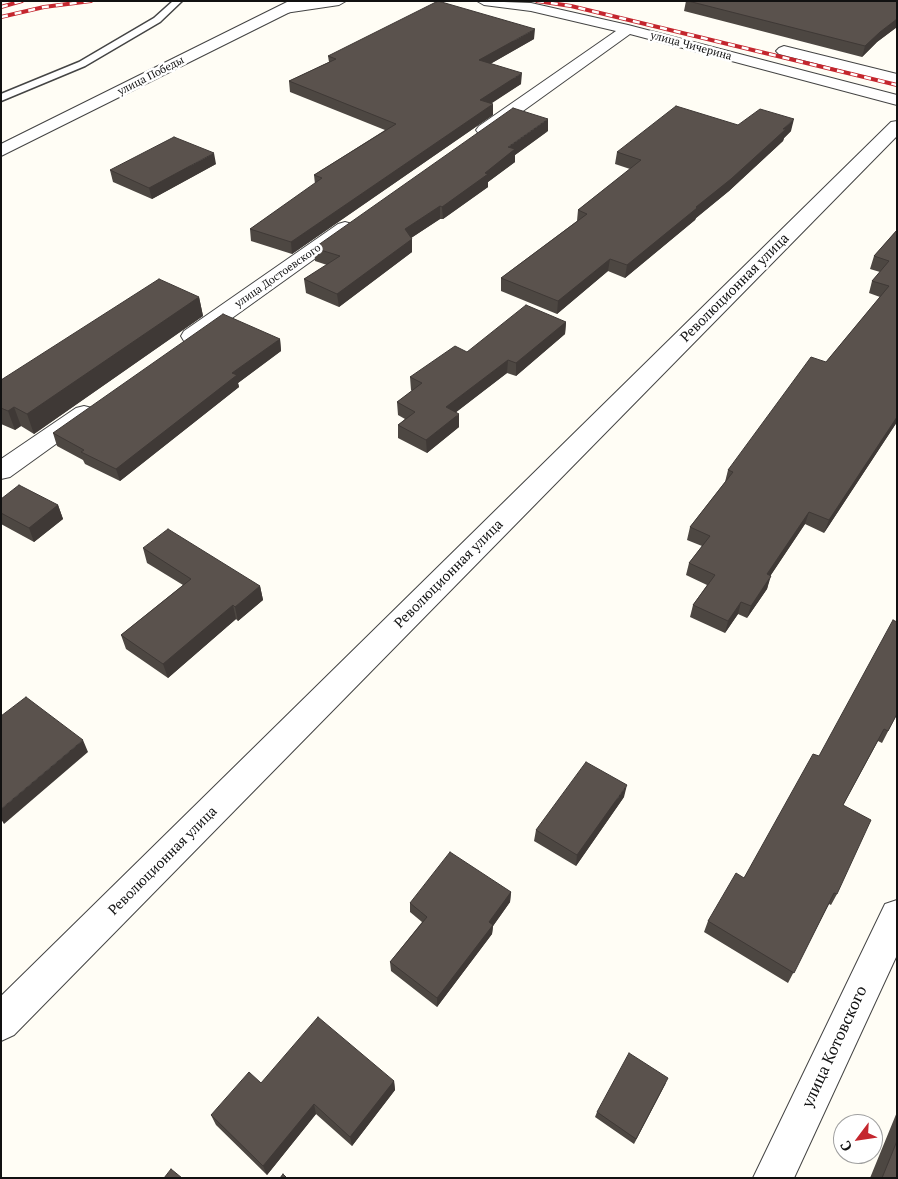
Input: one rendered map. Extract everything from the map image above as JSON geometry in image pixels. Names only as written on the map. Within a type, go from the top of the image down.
[{"type":"street","name":"улица Победы","points":[[1,151],[301,1]]},
{"type":"street","points":[[284,9],[339,1]]},
{"type":"street","name":"улица Чичерина","points":[[484,1],[531,7],[628,29],[897,100]]},
{"type":"street","points":[[473,138],[628,29]]},
{"type":"street","points":[[774,49],[897,79]]},
{"type":"street","name":"Революционная улица","points":[[1,1022],[897,126]]},
{"type":"street","name":"улица Достоевского","points":[[180,345],[359,218]]},
{"type":"street","points":[[1,471],[99,402]]},
{"type":"street","name":"улица Котовского","points":[[773,1178],[897,916]]},
{"type":"lane","points":[[1,98],[82,64],[157,20],[178,1]]},
{"type":"building","points":[[438,1],[535,29],[479,60],[522,73],[480,100],[493,104],[291,242],[250,229],[322,178],[314,175],[396,124],[289,81],[336,59],[328,56]]},
{"type":"building","points":[[688,1],[897,1],[897,19],[865,46]]},
{"type":"building","points":[[676,106],[738,125],[760,109],[794,119],[783,129],[786,129],[731,179],[627,265],[610,259],[558,301],[501,278],[587,214],[578,210],[641,160],[617,152]]},
{"type":"building","points":[[513,108],[548,119],[508,147],[515,149],[485,173],[488,174],[442,207],[440,206],[405,229],[412,239],[337,294],[304,279],[340,256],[314,248]]},
{"type":"building","points":[[174,137],[214,153],[149,188],[110,170]]},
{"type":"building","points":[[897,230],[897,417],[829,520],[809,512],[767,574],[771,576],[751,606],[741,602],[728,621],[693,605],[715,575],[689,563],[710,536],[690,527],[733,472],[728,470],[811,357],[826,362],[889,286],[872,281],[889,261],[874,256]]},
{"type":"building","points":[[159,279],[199,297],[27,414],[14,407],[8,411],[1,408],[1,380]]},
{"type":"building","points":[[526,305],[566,322],[516,363],[508,360],[446,407],[459,414],[426,440],[398,425],[415,412],[397,402],[422,383],[410,377],[455,346],[467,352]]},
{"type":"building","points":[[223,314],[280,339],[232,373],[237,375],[116,469],[81,452],[84,450],[53,433]]},
{"type":"building","points":[[19,485],[58,505],[29,528],[1,513],[1,499]]},
{"type":"building","points":[[168,529],[260,586],[235,607],[233,605],[163,664],[121,635],[191,579],[143,548]]},
{"type":"building","points":[[893,620],[897,622],[897,714],[888,731],[884,729],[843,805],[871,820],[837,894],[834,893],[794,973],[708,921],[736,873],[744,878],[813,754],[819,756]]},
{"type":"building","points":[[26,697],[83,740],[1,809],[1,716]]},
{"type":"building","points":[[586,762],[627,785],[577,855],[536,830]]},
{"type":"building","points":[[450,852],[511,892],[489,922],[493,925],[437,998],[390,962],[427,917],[410,903]]},
{"type":"building","points":[[318,1017],[394,1081],[350,1137],[314,1104],[263,1166],[211,1115],[249,1072],[261,1083]]},
{"type":"building","points":[[629,1053],[668,1078],[636,1139],[597,1112]]},
{"type":"building","points":[[897,1141],[897,1178],[882,1178]]},
{"type":"building","points":[[171,1169],[182,1178],[164,1178]]},
{"type":"railway","points":[[1,7],[22,1]]},
{"type":"railway","points":[[1,17],[44,7],[91,1]]},
{"type":"railway","points":[[537,1],[571,6],[897,85]]}]
